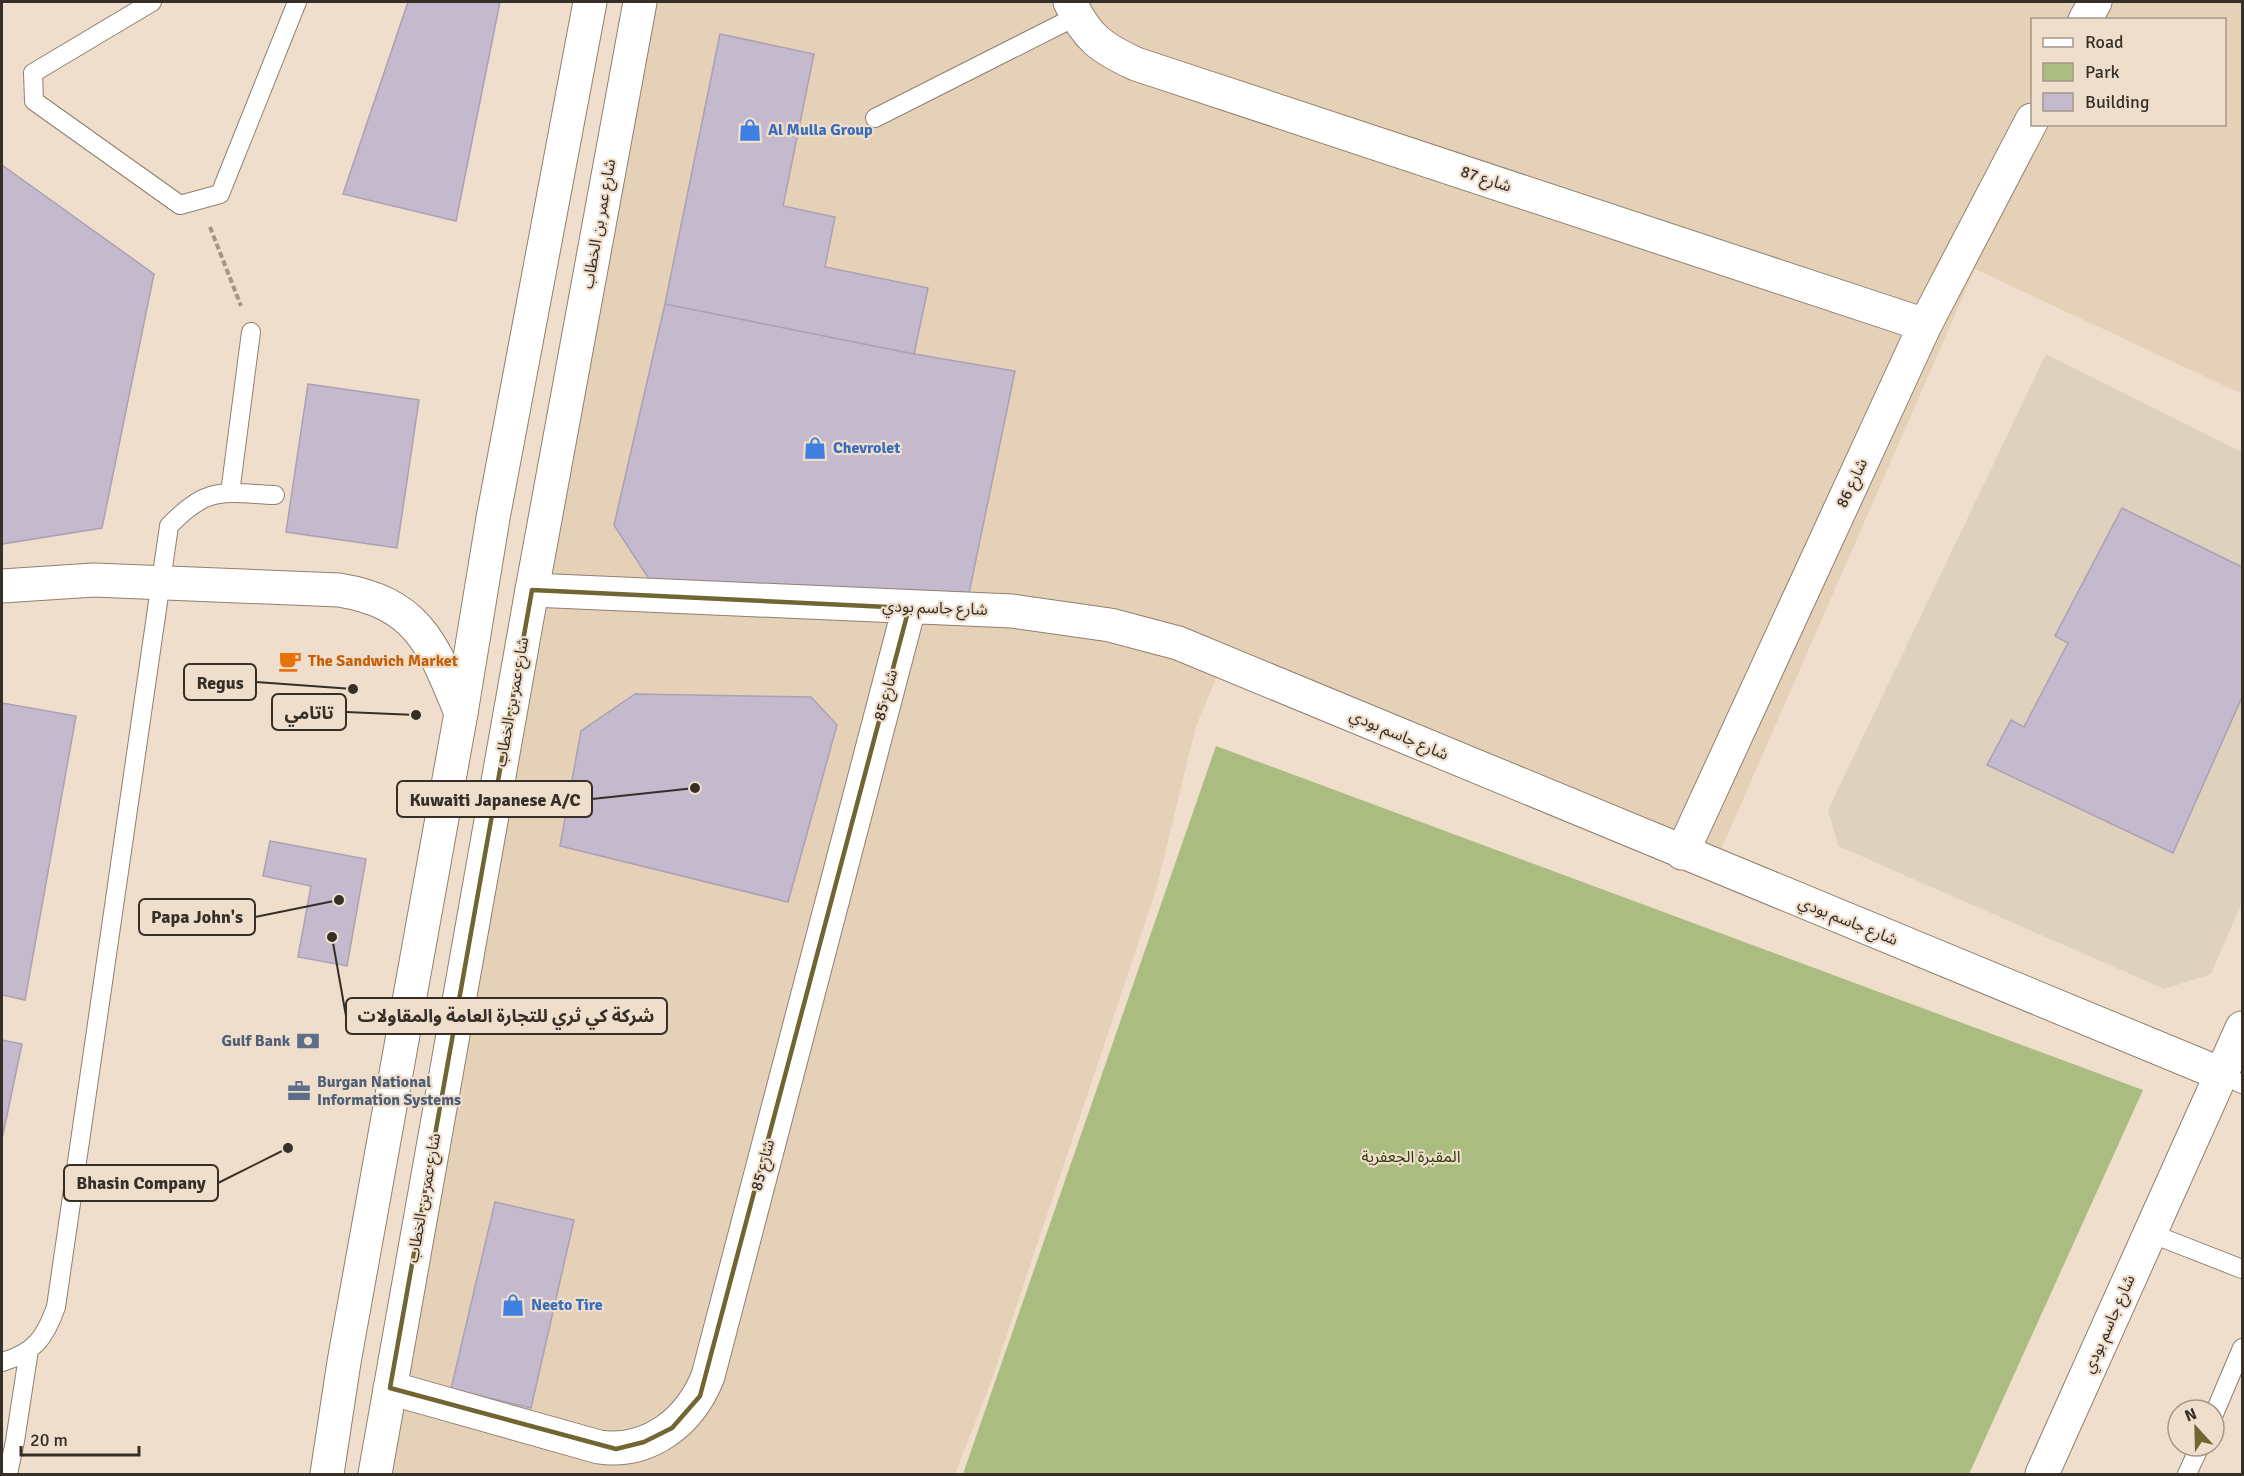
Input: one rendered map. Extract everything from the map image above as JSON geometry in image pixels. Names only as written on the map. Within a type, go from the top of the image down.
[{"type":"street","points":[[327,1474],[344,1362],[461,713],[493,518],[590,2]]},
{"type":"street","name":"شارع عمر بن الخطاب","points":[[375,1474],[532,590],[640,2]]},
{"type":"street","points":[[2086,18],[2095,2]]},
{"type":"street","name":"شارع 87","points":[[1074,9],[1096,40],[1109,52],[1136,64],[1925,325]]},
{"type":"street","name":"شارع 86","points":[[1682,852],[1925,325],[2031,122]]},
{"type":"street","points":[[2,586],[94,580],[339,590],[365,594],[389,604],[410,619],[427,638],[440,661],[461,713]]},
{"type":"street","name":"شارع جاسم بودي","points":[[532,590],[1012,611],[1110,625],[1178,643],[2232,1079]]},
{"type":"street","name":"شارع 85","points":[[390,1388],[598,1447],[616,1449],[644,1442],[672,1428],[700,1396],[708,1376],[909,608]]},
{"type":"street","name":"شارع جاسم بودي","points":[[2042,1474],[2150,1233],[2232,1079],[2242,1028]]},
{"type":"lane","points":[[152,2],[33,73],[34,100],[180,205],[220,194],[297,2]]},
{"type":"lane","points":[[875,118],[1074,9]]},
{"type":"lane","points":[[230,493],[250,332]]},
{"type":"lane","points":[[2,1362],[20,1356],[46,1333],[56,1307],[169,526],[188,506],[213,494],[275,495]]},
{"type":"lane","points":[[2150,1233],[2242,1269]]},
{"type":"lane","points":[[2221,1398],[2242,1348]]},
{"type":"lane","points":[[8,1474],[8,1440],[29,1350]]},
{"type":"lane","points":[[2187,1474],[2194,1458]]},
{"type":"path","points":[[200,200],[250,332]]},
{"type":"highlighted area","points":[[532,590],[909,608],[700,1396],[672,1428],[644,1442],[616,1449],[390,1388]]},
{"type":"shaded area","points":[[635,2],[2242,2],[2242,394],[1975,269],[1716,861],[1218,674],[1196,726],[1156,890],[991,1382],[955,1474],[372,1474]]},
{"type":"shaded area","points":[[2046,354],[2242,452],[2242,902],[2211,974],[2164,989],[1838,846],[1828,810]]},
{"type":"green space","name":"المقبرة الجعفرية","points":[[1216,746],[2143,1090],[1969,1474],[963,1474]]},
{"type":"building","points":[[408,2],[500,2],[456,221],[343,194]]},
{"type":"building","name":"Al Mulla Group","points":[[720,34],[814,54],[783,206],[835,217],[825,267],[928,288],[914,354],[665,304]]},
{"type":"building","points":[[2,165],[154,274],[102,528],[2,544]]},
{"type":"building","name":"Chevrolet","points":[[665,304],[914,354],[1015,371],[968,598],[653,585],[614,525]]},
{"type":"building","points":[[308,384],[419,400],[397,548],[286,532]]},
{"type":"building","points":[[2122,508],[2242,567],[2242,697],[2173,853],[1987,765],[2011,720],[2024,727],[2068,643],[2055,636]]},
{"type":"building","points":[[635,694],[811,697],[837,725],[788,902],[560,846],[581,731]]},
{"type":"building","points":[[2,703],[76,716],[25,1000],[2,995]]},
{"type":"building","points":[[270,841],[366,859],[347,966],[298,957],[311,886],[263,876]]},
{"type":"building","points":[[2,1040],[22,1044],[2,1139]]},
{"type":"building","name":"Neeto Tire","points":[[495,1202],[574,1220],[531,1408],[451,1389]]},
{"type":"place","name":"Al Mulla Group","points":[[750,130]]},
{"type":"place","name":"Chevrolet","points":[[815,448]]},
{"type":"place","name":"The Sandwich Market","points":[[290,661]]},
{"type":"place","name":"Regus","points":[[353,689]]},
{"type":"place","name":"تاتامي","points":[[416,715]]},
{"type":"place","name":"Kuwaiti Japanese A/C","points":[[695,788]]},
{"type":"place","name":"Papa John's","points":[[339,900]]},
{"type":"place","name":"شركة كي ثري للتجارة العامة والمقاولات","points":[[332,937]]},
{"type":"place","name":"Gulf Bank","points":[[308,1041]]},
{"type":"place","name":"Burgan National Information Systems","points":[[299,1091]]},
{"type":"place","name":"Bhasin Company","points":[[288,1148]]},
{"type":"place","name":"Neeto Tire","points":[[513,1305]]}]
